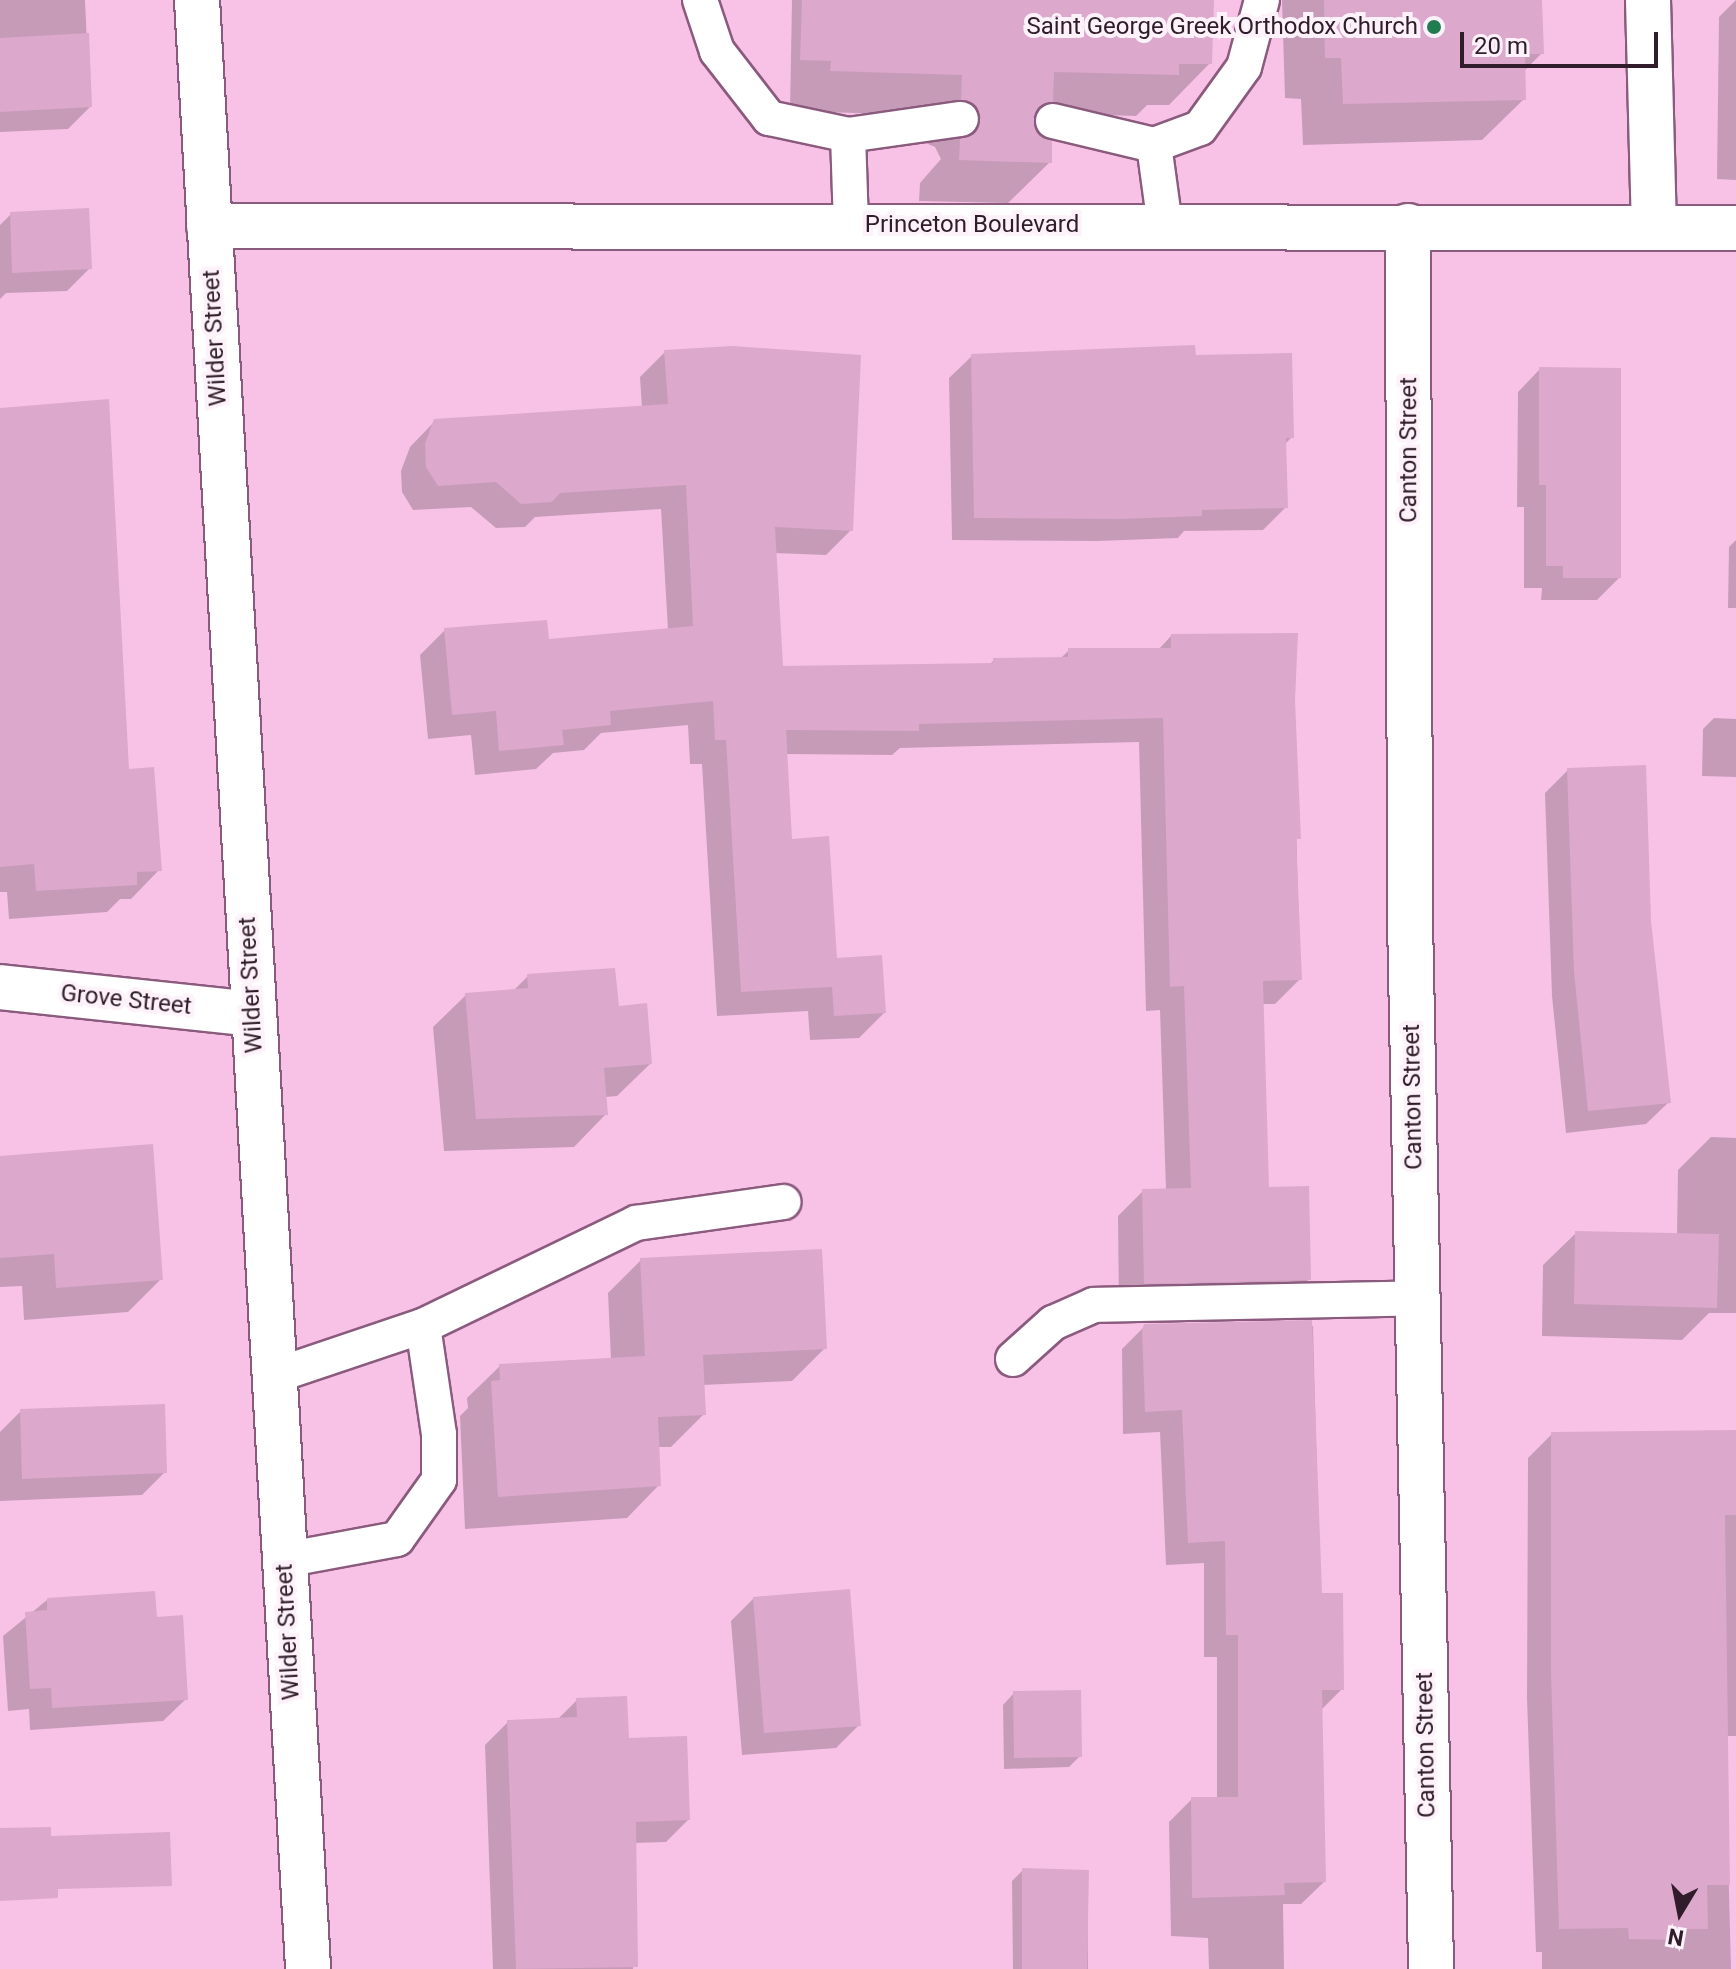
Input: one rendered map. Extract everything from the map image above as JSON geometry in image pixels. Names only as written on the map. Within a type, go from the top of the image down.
[{"type":"street","name":"Wilder Street","points":[[197,0],[308,1969]]},
{"type":"street","points":[[1648,0],[1654,227]]},
{"type":"street","name":"Princeton Boulevard","points":[[209,226],[1736,228]]},
{"type":"street","name":"Canton Street","points":[[1408,226],[1410,920],[1431,1969]]},
{"type":"street","name":"Grove Street","points":[[0,987],[252,1014]]},
{"type":"lane","points":[[700,0],[717,51],[769,118],[848,135],[961,119]]},
{"type":"lane","points":[[1053,121],[1154,145],[1200,128],[1244,67],[1262,0]]},
{"type":"lane","points":[[848,135],[851,226]]},
{"type":"lane","points":[[1154,145],[1165,225]]},
{"type":"lane","points":[[274,1376],[423,1326],[636,1223],[784,1202]]},
{"type":"lane","points":[[1013,1359],[1053,1323],[1094,1305],[1417,1298]]},
{"type":"lane","points":[[284,1560],[397,1539],[421,1512],[439,1480],[439,1434],[423,1326]]},
{"type":"building","points":[[802,0],[1214,0],[1212,64],[1179,64],[1179,75],[1054,72],[1053,102],[1039,107],[1033,117],[1039,135],[1052,141],[1052,163],[959,160],[960,139],[974,134],[981,117],[976,106],[961,100],[962,75],[830,71],[831,61],[800,60]]},
{"type":"building","name":"Saint George Greek Orthodox Church","points":[[1324,0],[1542,0],[1544,54],[1525,54],[1526,100],[1343,104],[1341,58],[1325,58]]},
{"type":"building","points":[[89,33],[92,107],[0,112],[0,38]]},
{"type":"building","points":[[89,208],[92,269],[12,273],[10,212]]},
{"type":"building","points":[[1195,345],[1196,355],[1292,353],[1294,438],[1286,438],[1288,508],[1202,510],[1202,516],[1120,519],[974,518],[971,354]]},
{"type":"building","points":[[732,346],[861,355],[853,531],[775,527],[783,666],[993,663],[993,658],[1068,657],[1068,648],[1171,648],[1171,634],[1298,633],[1295,700],[1301,839],[1296,839],[1302,980],[1263,981],[1269,1187],[1309,1186],[1311,1280],[1144,1284],[1142,1189],[1191,1188],[1184,986],[1170,987],[1163,718],[919,724],[919,731],[786,730],[792,839],[829,836],[837,958],[882,955],[886,1013],[834,1016],[832,987],[741,992],[726,740],[715,740],[713,701],[610,711],[611,725],[562,730],[564,745],[499,751],[496,711],[452,715],[444,628],[547,620],[549,639],[693,626],[686,485],[560,493],[552,502],[521,504],[496,482],[438,486],[426,467],[425,444],[434,419],[668,404],[664,350]]},
{"type":"building","points":[[1539,367],[1621,368],[1621,578],[1563,578],[1563,566],[1546,566],[1546,485],[1539,485]]},
{"type":"building","points":[[109,399],[129,769],[154,767],[162,871],[137,872],[137,885],[36,891],[34,864],[0,867],[0,408]]},
{"type":"building","points":[[1646,765],[1651,921],[1671,1103],[1588,1111],[1574,972],[1567,768]]},
{"type":"building","points":[[615,968],[619,1006],[647,1003],[652,1064],[604,1068],[608,1115],[476,1119],[465,993],[528,988],[527,974]]},
{"type":"building","points":[[153,1144],[163,1280],[56,1288],[54,1254],[0,1258],[0,1156]]},
{"type":"building","points":[[1575,1231],[1719,1234],[1717,1308],[1574,1304]]},
{"type":"building","points":[[822,1249],[827,1349],[703,1355],[706,1415],[658,1417],[661,1486],[498,1497],[491,1381],[500,1380],[499,1364],[645,1356],[640,1258]]},
{"type":"building","points":[[1312,1320],[1322,1593],[1343,1593],[1344,1690],[1322,1690],[1326,1882],[1284,1883],[1285,1895],[1192,1898],[1191,1797],[1238,1797],[1238,1635],[1226,1635],[1225,1541],[1188,1543],[1182,1410],[1145,1412],[1142,1330],[1144,1324]]},
{"type":"building","points":[[165,1404],[167,1473],[22,1479],[20,1409]]},
{"type":"building","points":[[1736,1430],[1736,1515],[1725,1515],[1730,1885],[1707,1885],[1708,1929],[1682,1929],[1682,1940],[1629,1939],[1628,1928],[1559,1929],[1551,1674],[1551,1432]]},
{"type":"building","points":[[850,1589],[861,1726],[764,1733],[753,1597]]},
{"type":"building","points":[[155,1591],[157,1617],[183,1615],[188,1700],[52,1708],[51,1688],[30,1689],[25,1612],[47,1610],[47,1598]]},
{"type":"building","points":[[1081,1690],[1082,1757],[1014,1758],[1013,1691]]},
{"type":"building","points":[[627,1696],[629,1738],[687,1736],[690,1820],[636,1822],[638,1967],[516,1969],[507,1720],[577,1717],[576,1698]]},
{"type":"building","points":[[51,1827],[51,1836],[170,1832],[172,1886],[58,1889],[58,1898],[0,1901],[0,1828]]},
{"type":"building","points":[[1022,1868],[1089,1870],[1087,1969],[1022,1969]]},
{"type":"place","name":"Saint George Greek Orthodox Church","points":[[1434,27]]}]
